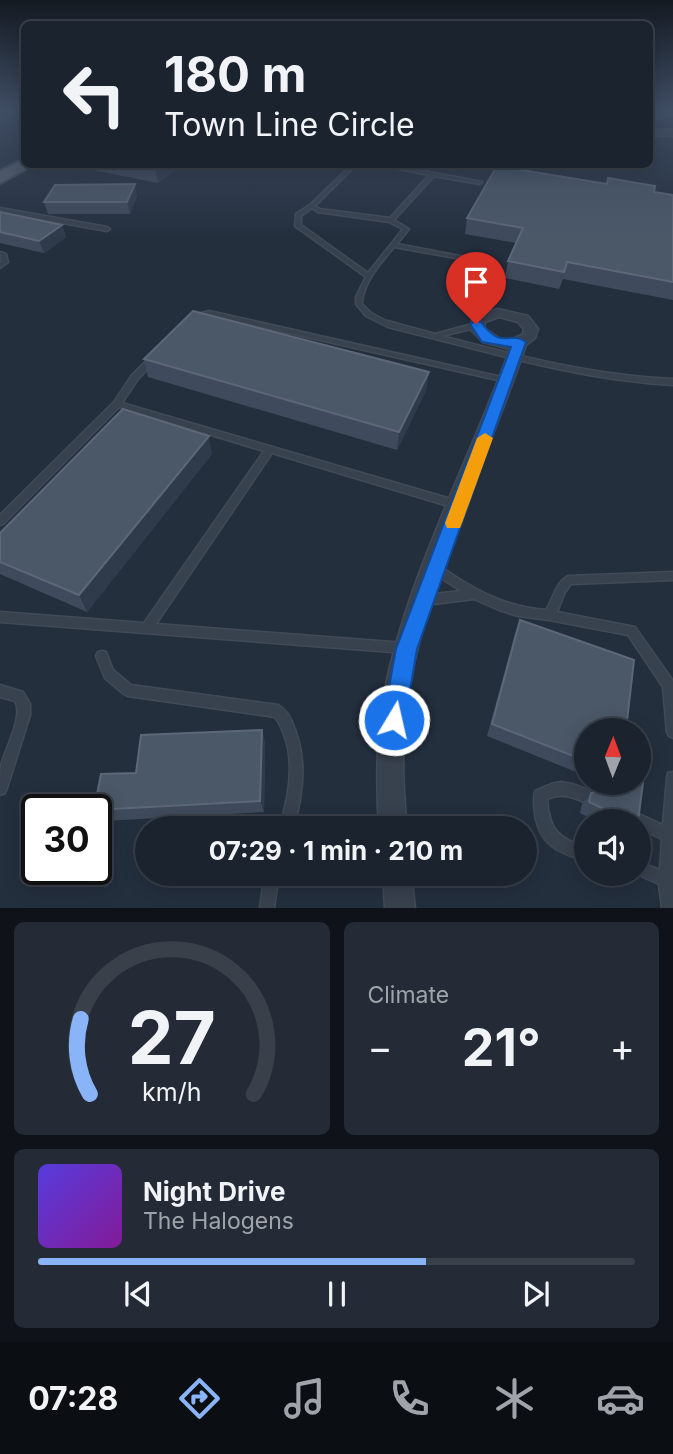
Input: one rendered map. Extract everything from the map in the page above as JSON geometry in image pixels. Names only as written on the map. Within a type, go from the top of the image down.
[{"type":"main road","points":[[0,178],[21,166]]},
{"type":"street","points":[[392,816],[389,788],[391,742],[407,649],[518,349],[530,335],[531,329],[515,316],[489,314],[476,324],[486,339],[518,349]]},
{"type":"street","points":[[398,886],[400,908]]},
{"type":"lane","points":[[350,168],[312,206],[298,215],[298,226],[369,276]]},
{"type":"lane","points":[[399,168],[479,182]]},
{"type":"lane","points":[[391,220],[433,174]]},
{"type":"lane","points":[[312,206],[318,210],[391,220],[406,229],[369,276],[358,296],[359,305],[369,316],[436,336],[518,349],[603,376],[673,382]]},
{"type":"lane","points":[[0,210],[107,229]]},
{"type":"lane","points":[[393,245],[487,263]]},
{"type":"lane","points":[[0,254],[4,255],[5,262],[0,265]]},
{"type":"lane","points":[[187,323],[195,314],[209,313],[506,380]]},
{"type":"lane","points":[[436,336],[476,324]]},
{"type":"lane","points":[[0,521],[117,404],[135,377],[161,350]]},
{"type":"lane","points":[[117,404],[460,506]]},
{"type":"lane","points":[[146,629],[270,449]]},
{"type":"lane","points":[[436,569],[471,594],[520,612],[631,631],[669,685],[673,732]]},
{"type":"lane","points":[[549,615],[555,608],[556,596],[568,580],[673,576]]},
{"type":"lane","points":[[425,600],[471,594]]},
{"type":"lane","points":[[0,617],[407,649]]},
{"type":"lane","points":[[102,656],[109,674],[128,690],[278,711],[292,730],[295,774],[289,816]]},
{"type":"lane","points":[[0,691],[19,696],[24,704],[24,715],[0,788]]},
{"type":"lane","points":[[669,908],[666,880],[673,778]]},
{"type":"lane","points":[[574,790],[553,788],[540,796],[540,806],[541,816],[551,839],[574,851]]},
{"type":"lane","points":[[651,827],[669,835]]},
{"type":"lane","points":[[651,874],[666,880]]},
{"type":"lane","points":[[267,908],[270,886]]},
{"type":"building","points":[[496,168],[607,184],[608,178],[655,186],[654,192],[673,195],[673,282],[567,262],[564,272],[508,261],[523,228],[467,218]]},
{"type":"building","points":[[135,184],[127,202],[44,202],[55,185]]},
{"type":"building","points":[[0,212],[62,225],[39,241],[0,232]]},
{"type":"building","points":[[193,311],[429,372],[399,432],[144,359]]},
{"type":"building","points":[[123,409],[209,436],[79,595],[0,562],[0,533]]},
{"type":"building","points":[[520,620],[634,660],[627,718],[574,718],[574,756],[492,724]]},
{"type":"building","points":[[262,730],[260,801],[112,809],[112,794],[97,794],[101,774],[136,773],[141,735]]},
{"type":"building","points":[[591,795],[641,795],[640,809],[604,809],[589,802]]},
{"type":"slow traffic","points":[[453,523],[485,438]]},
{"type":"route","points":[[394,720],[407,649],[520,342],[503,344],[486,339],[477,330],[476,324]]}]
